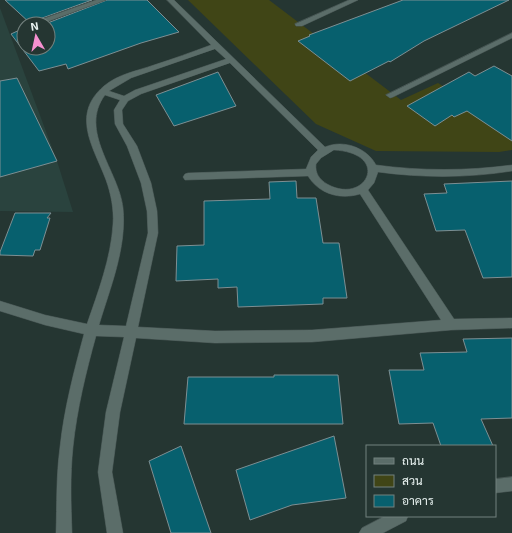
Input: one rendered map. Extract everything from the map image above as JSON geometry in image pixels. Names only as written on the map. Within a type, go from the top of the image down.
[{"type":"street","points":[[56,16],[103,0]]},
{"type":"street","points":[[170,0],[323,150]]},
{"type":"street","points":[[299,24],[355,0]]},
{"type":"street","points":[[390,95],[512,35]]},
{"type":"street","points":[[503,40],[512,45]]},
{"type":"street","points":[[64,533],[65,464],[70,420],[79,376],[91,330],[113,256],[118,226],[118,210],[115,194],[92,136],[90,126],[91,113],[96,101],[103,92],[120,80],[217,45]]},
{"type":"street","points":[[115,533],[105,472],[113,412],[149,258],[153,226],[152,211],[146,183],[132,146],[120,124],[118,110],[124,99],[155,85],[232,60]]},
{"type":"street","points":[[103,92],[124,99]]},
{"type":"street","points":[[333,147],[343,147],[353,149],[362,154],[369,160],[373,168],[373,176],[369,183],[362,189],[350,192],[337,192],[326,188],[316,181],[311,172],[311,164],[315,156],[323,150],[333,147]]},
{"type":"street","points":[[373,168],[442,172],[480,172],[512,168]]},
{"type":"street","points":[[188,178],[311,172]]},
{"type":"street","points":[[362,189],[451,325]]},
{"type":"street","points":[[0,306],[45,320],[91,330],[131,331],[215,337],[312,336],[451,325],[512,323]]},
{"type":"street","points":[[496,486],[512,484]]},
{"type":"street","points":[[367,533],[400,517]]},
{"type":"shaded area","points":[[0,8],[16,51],[16,56],[18,56],[57,161],[73,212],[0,211]]},
{"type":"green space","points":[[188,0],[269,0],[401,100],[438,83],[512,130],[512,150],[499,152],[376,151],[316,124]]},
{"type":"building","points":[[5,0],[92,0],[48,16],[22,16]]},
{"type":"building","points":[[107,0],[147,0],[179,32],[141,43],[68,69],[66,64],[39,71],[28,56],[56,56],[56,20]]},
{"type":"building","points":[[403,0],[509,0],[424,41],[390,62],[389,61],[350,81],[298,41],[310,36],[309,35]]},
{"type":"building","points":[[16,32],[16,41],[11,34]]},
{"type":"building","points":[[494,66],[512,76],[512,141],[467,111],[454,117],[452,115],[435,126],[407,106],[469,72],[475,76]]},
{"type":"building","points":[[218,72],[236,106],[174,126],[156,95]]},
{"type":"building","points":[[17,78],[57,161],[0,177],[0,81]]},
{"type":"building","points":[[296,181],[297,198],[316,198],[323,243],[339,243],[347,298],[323,298],[323,304],[238,307],[237,287],[218,288],[218,279],[176,281],[177,246],[204,245],[204,201],[270,199],[269,182]]},
{"type":"building","points":[[512,181],[512,277],[483,278],[465,230],[436,231],[424,194],[447,193],[444,184]]},
{"type":"building","points":[[15,213],[51,213],[47,218],[50,218],[40,250],[35,250],[33,256],[0,255]]},
{"type":"building","points":[[512,338],[512,418],[481,419],[493,445],[441,445],[433,423],[399,424],[389,370],[424,370],[420,353],[467,352],[463,339]]},
{"type":"building","points":[[274,375],[338,375],[343,424],[184,424],[188,377],[274,377]]},
{"type":"building","points":[[334,436],[346,498],[292,505],[250,520],[236,470]]},
{"type":"building","points":[[181,446],[211,533],[171,533],[149,461]]}]
